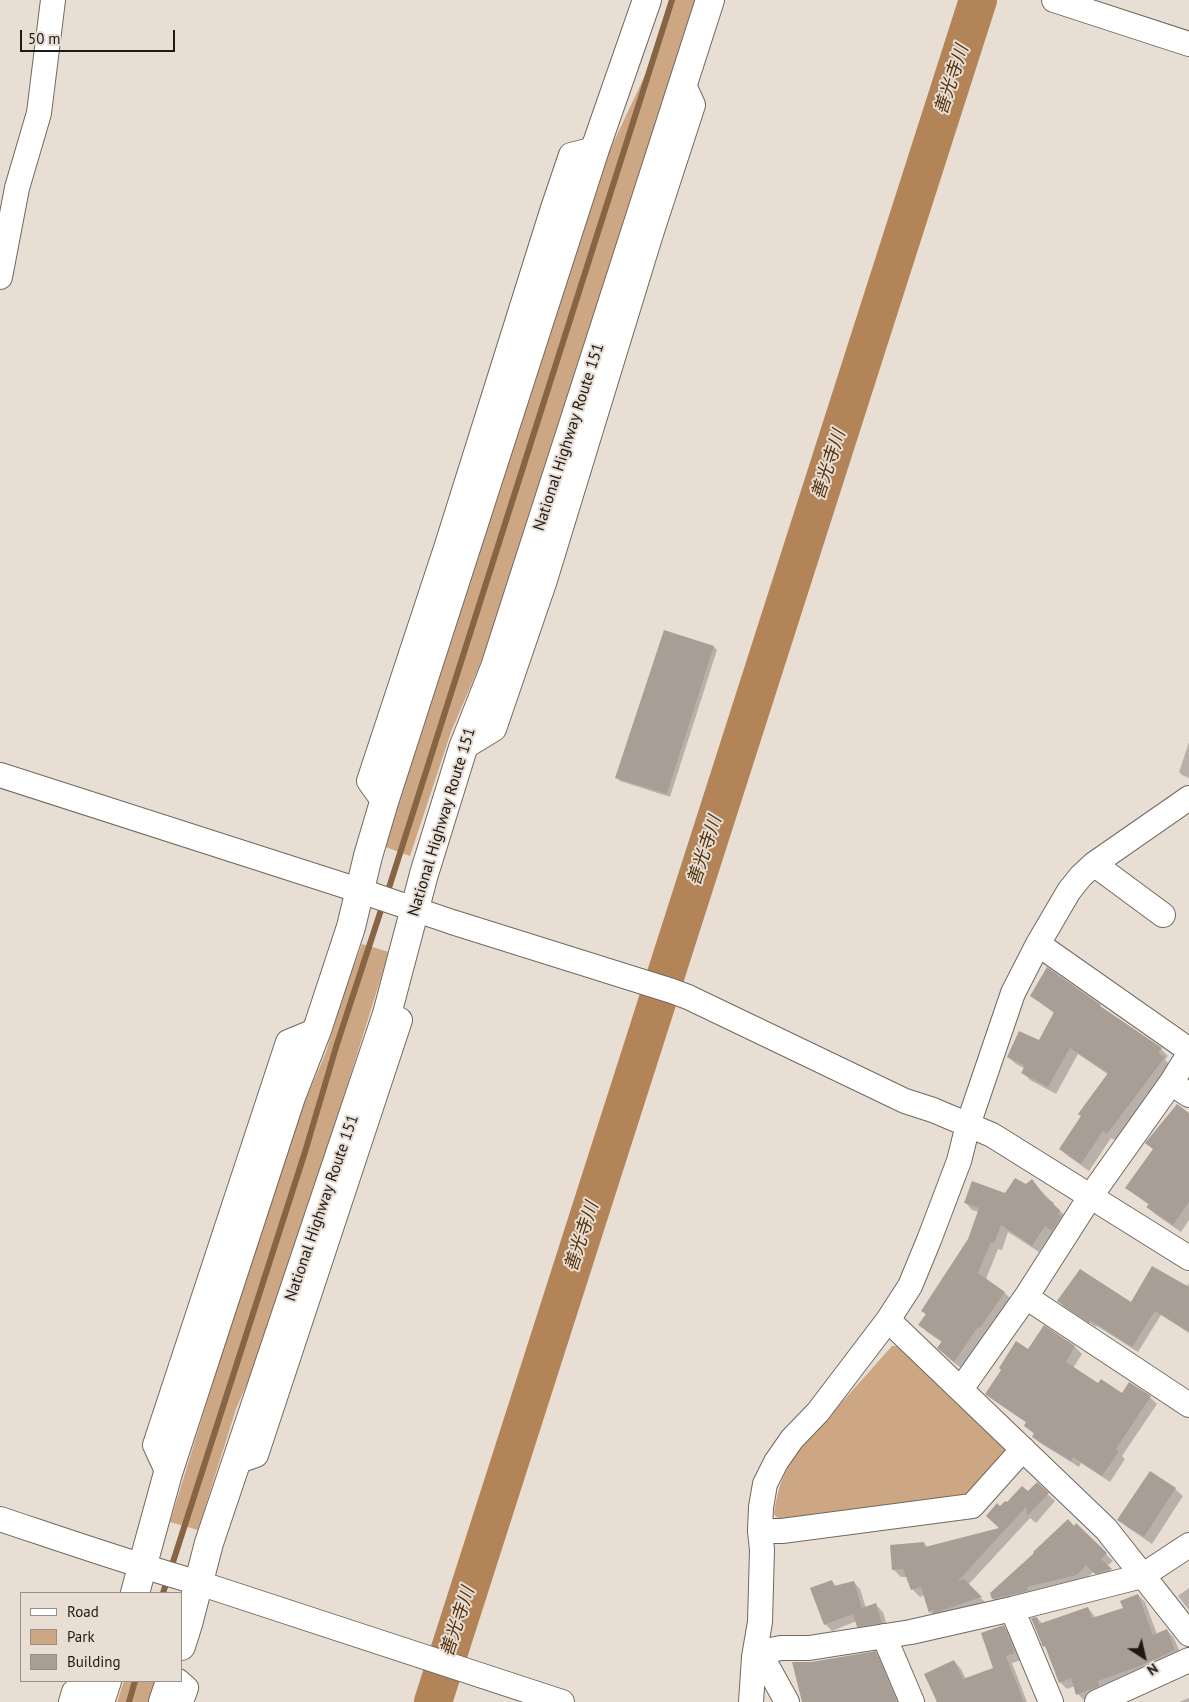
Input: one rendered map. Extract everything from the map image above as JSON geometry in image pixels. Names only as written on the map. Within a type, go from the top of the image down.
[{"type":"highway","points":[[135,1592],[168,1473],[291,1097],[317,1030],[351,927],[358,890],[384,802],[595,149],[647,0]]},
{"type":"highway","name":"National Highway Route 151","points":[[182,1642],[209,1543],[387,1014],[424,874],[463,748],[495,667],[710,0]]},
{"type":"highway","points":[[163,1702],[170,1682]]},
{"type":"street","points":[[0,277],[8,187],[39,113],[53,0]]},
{"type":"street","points":[[1054,0],[1189,44]]},
{"type":"street","points":[[0,775],[688,997],[905,1101],[933,1110],[992,1135],[1189,1258]]},
{"type":"street","points":[[752,1702],[754,1657],[760,1622],[762,1550],[760,1531],[761,1506],[765,1484],[776,1462],[792,1439],[818,1412],[888,1320],[910,1286],[959,1161],[968,1125],[1013,993],[1038,944],[1069,891],[1094,864],[1189,798]]},
{"type":"street","points":[[1094,864],[1163,915]]},
{"type":"street","points":[[1038,944],[1189,1050]]},
{"type":"street","points":[[961,1389],[1026,1297],[1090,1197],[1180,1089],[1189,1054]]},
{"type":"street","points":[[1026,1297],[1189,1405]]},
{"type":"street","points":[[888,1320],[1106,1529],[1189,1634]]},
{"type":"street","points":[[760,1531],[782,1531],[972,1506],[1023,1449]]},
{"type":"street","points":[[0,1519],[562,1702]]},
{"type":"street","points":[[754,1657],[781,1648],[809,1648],[910,1632],[1012,1609],[1142,1576],[1189,1545]]},
{"type":"street","points":[[1012,1609],[1051,1702]]},
{"type":"street","points":[[884,1636],[912,1702]]},
{"type":"street","points":[[754,1657],[766,1664],[787,1702]]},
{"type":"street","points":[[1097,1702],[1189,1660]]},
{"type":"street","points":[[179,1682],[186,1688],[182,1702]]},
{"type":"street","points":[[71,1702],[74,1692],[104,1691]]},
{"type":"green space","points":[[671,0],[696,0],[498,622],[451,732],[410,856],[383,846],[599,173],[656,52]]},
{"type":"green space","points":[[362,944],[389,952],[272,1326],[236,1409],[198,1530],[170,1522],[286,1146],[326,1052],[345,989]]},
{"type":"green space","points":[[892,1346],[900,1346],[1008,1445],[1008,1454],[973,1494],[782,1523],[774,1514],[780,1487],[790,1464],[801,1448]]},
{"type":"green space","points":[[124,1682],[157,1682],[150,1702],[117,1702]]},
{"type":"building","points":[[664,630],[714,646],[667,794],[615,778]]},
{"type":"building","points":[[1047,967],[1162,1048],[1158,1053],[1165,1057],[1107,1134],[1103,1131],[1081,1164],[1059,1149],[1081,1116],[1078,1114],[1108,1073],[1070,1048],[1048,1087],[1021,1073],[1025,1066],[1007,1057],[1019,1031],[1039,1040],[1054,1012],[1030,996]]},
{"type":"building","points":[[1177,1104],[1189,1113],[1189,1202],[1173,1225],[1146,1207],[1149,1204],[1125,1188],[1153,1149],[1145,1143]]},
{"type":"building","points":[[1015,1178],[1026,1184],[1032,1179],[1046,1198],[1060,1210],[1058,1214],[1061,1216],[1052,1231],[1045,1226],[1032,1246],[1001,1225],[994,1243],[991,1242],[978,1273],[1005,1292],[954,1362],[937,1348],[942,1341],[918,1325],[926,1314],[921,1311],[968,1239],[979,1208],[964,1203],[972,1181],[1005,1193]]},
{"type":"building","points":[[1152,1266],[1189,1287],[1189,1332],[1155,1311],[1132,1347],[1091,1321],[1089,1323],[1057,1301],[1080,1269],[1131,1302]]},
{"type":"building","points":[[1044,1325],[1075,1346],[1066,1362],[1098,1383],[1101,1379],[1122,1393],[1129,1382],[1151,1396],[1116,1449],[1119,1451],[1102,1476],[1073,1457],[1071,1461],[1032,1437],[1034,1433],[1024,1426],[1026,1422],[985,1394],[1001,1370],[999,1368],[1016,1341],[1028,1349]]},
{"type":"building","points":[[1150,1471],[1176,1488],[1144,1537],[1117,1520]]},
{"type":"building","points":[[1037,1482],[1049,1493],[1027,1516],[1026,1507],[958,1581],[964,1579],[982,1597],[934,1613],[932,1609],[929,1613],[921,1587],[911,1590],[903,1569],[892,1570],[890,1545],[924,1542],[925,1547],[999,1528],[986,1516],[997,1503],[1000,1506],[1005,1501],[1007,1502],[1022,1486],[1028,1491]]},
{"type":"building","points":[[1068,1519],[1074,1526],[1076,1523],[1107,1553],[1101,1559],[1112,1569],[1095,1574],[1086,1565],[1077,1575],[1027,1587],[1028,1591],[992,1599],[990,1593]]},
{"type":"building","points":[[832,1580],[834,1586],[854,1581],[862,1608],[876,1603],[882,1623],[857,1627],[853,1614],[824,1625],[810,1588]]},
{"type":"building","points":[[1138,1594],[1153,1635],[1167,1629],[1175,1650],[1140,1666],[1098,1681],[1099,1686],[1076,1695],[1071,1678],[1059,1683],[1045,1646],[1043,1647],[1031,1618],[1037,1617],[1039,1624],[1088,1607],[1092,1618],[1123,1608],[1120,1601]]},
{"type":"building","points":[[1004,1625],[1015,1653],[1006,1656],[1024,1702],[937,1702],[924,1674],[954,1660],[963,1679],[993,1668],[981,1633]]},
{"type":"building","points":[[876,1651],[897,1702],[802,1702],[792,1662],[811,1662]]},
{"type":"waterway","points":[[387,894],[672,0]]},
{"type":"waterway","name":"善光寺川","points":[[433,1702],[978,0]]},
{"type":"waterway","points":[[163,1592],[383,904]]},
{"type":"waterway","points":[[129,1702],[135,1682]]}]
